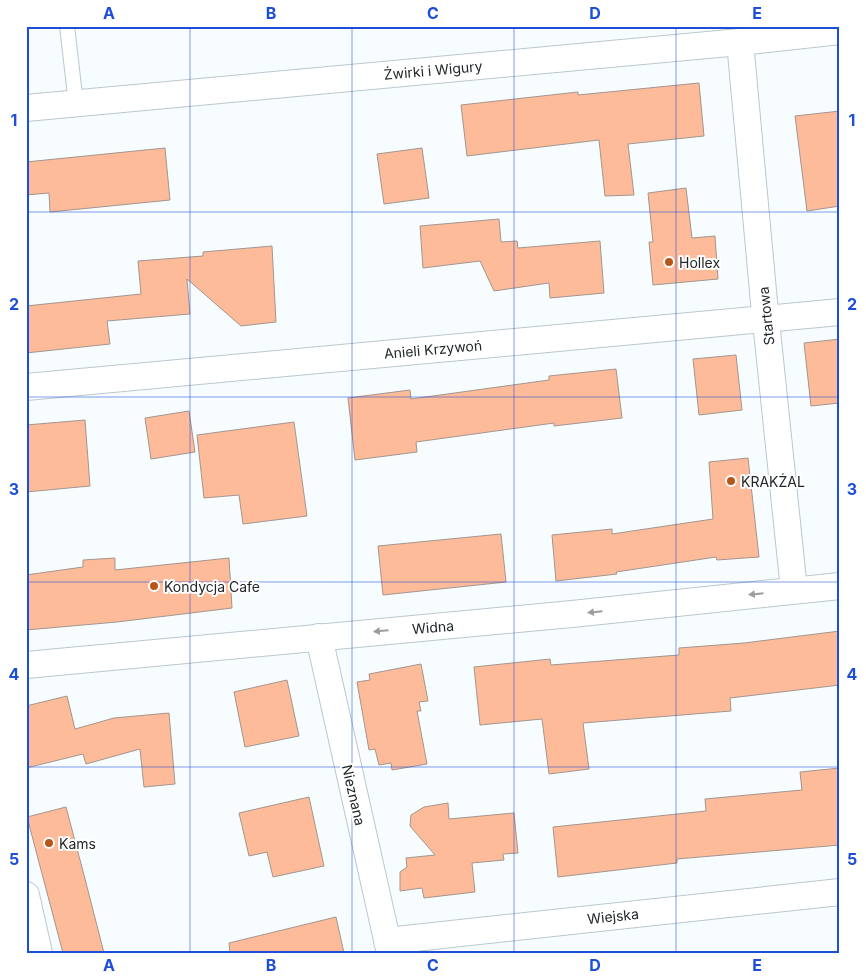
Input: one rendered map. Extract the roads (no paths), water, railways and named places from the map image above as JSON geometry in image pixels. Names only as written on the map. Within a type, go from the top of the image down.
[{"type":"street","name":"Żwirki i Wigury","points":[[26,108],[740,42],[812,30],[840,31]]},
{"type":"street","name":"Startowa","points":[[740,42],[794,590]]},
{"type":"street","name":"Anieli Krzywoń","points":[[26,387],[840,312]]},
{"type":"street","name":"Widna","points":[[26,665],[572,614],[840,586]]},
{"type":"street","name":"Nieznana","points":[[319,637],[388,947]]},
{"type":"street","name":"Wiejska","points":[[388,947],[840,892]]},
{"type":"street","points":[[26,895],[39,953]]},
{"type":"lane","points":[[67,26],[76,104]]},
{"type":"place","name":"Hollex","points":[[669,262]]},
{"type":"place","name":"KRAKŻAL","points":[[731,481]]},
{"type":"place","name":"Kondycja Cafe","points":[[154,586]]},
{"type":"place","name":"Kams","points":[[49,843]]}]
